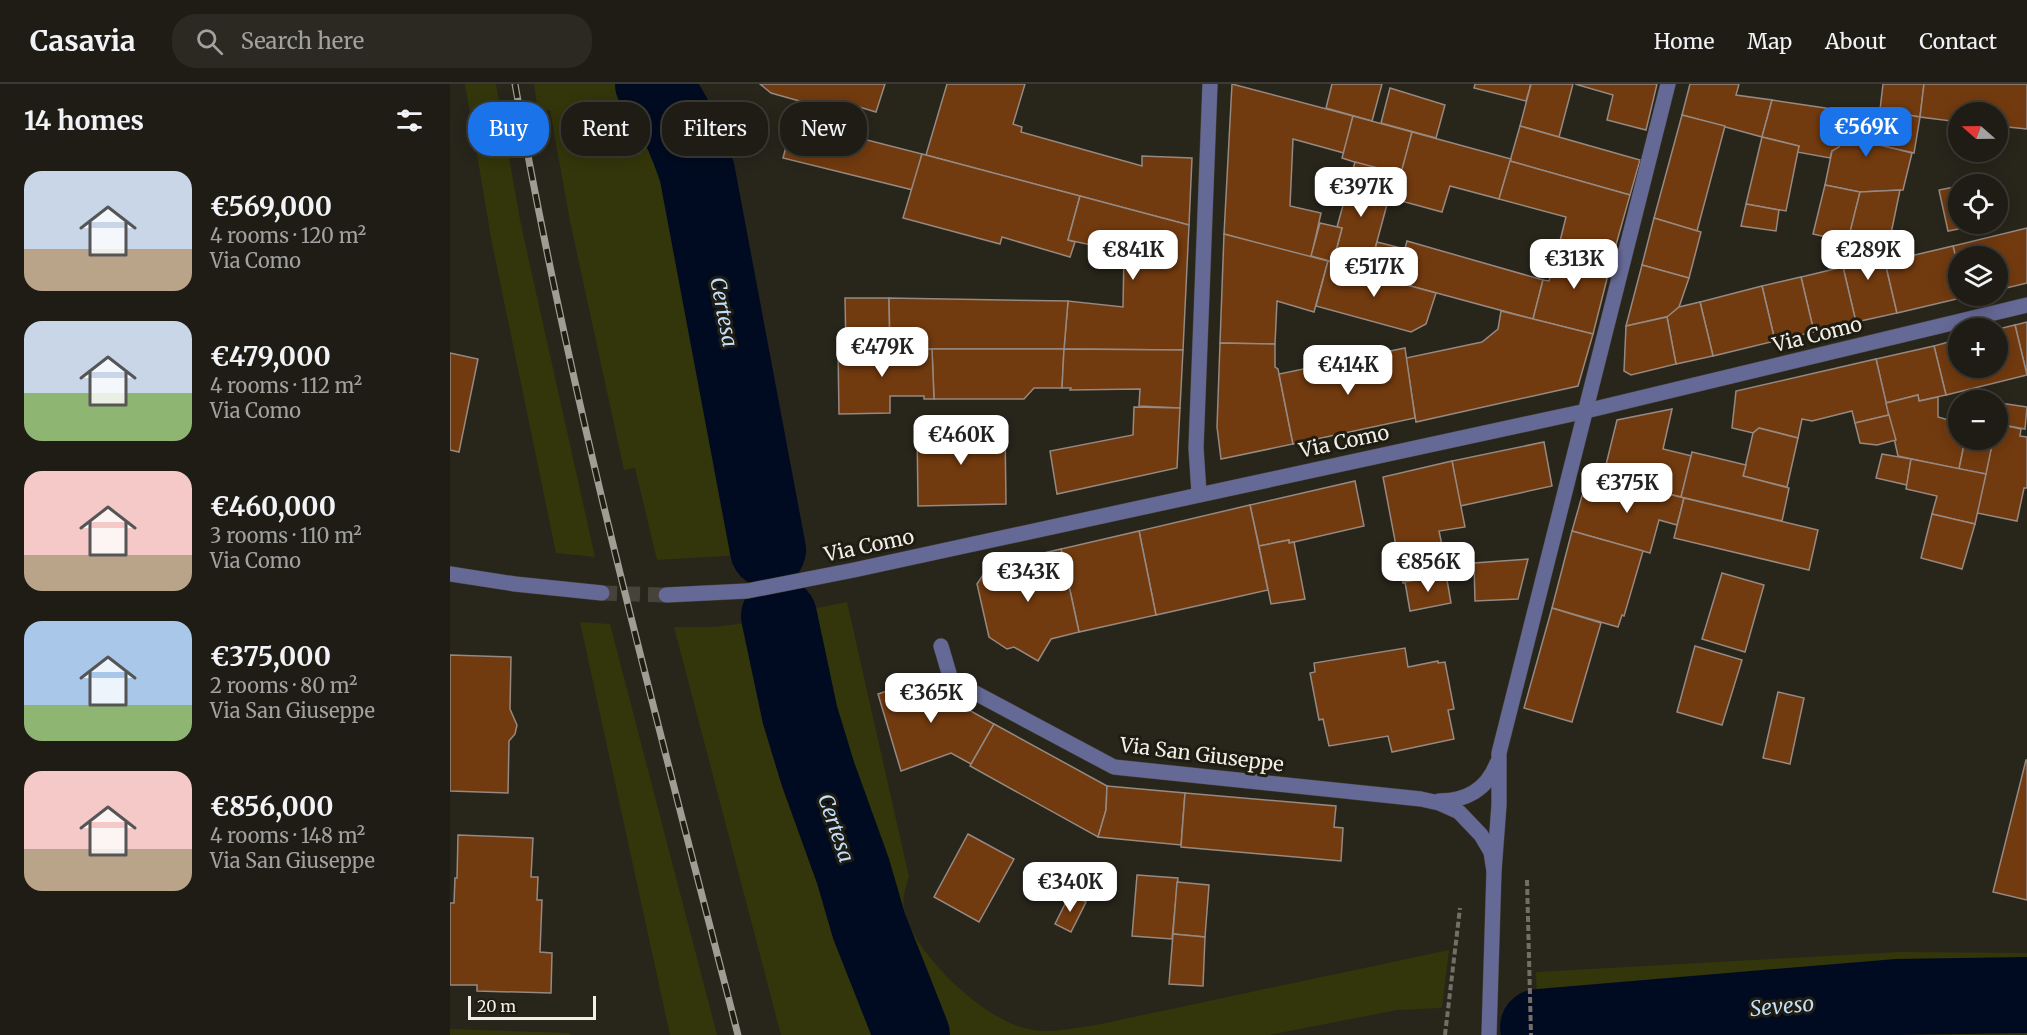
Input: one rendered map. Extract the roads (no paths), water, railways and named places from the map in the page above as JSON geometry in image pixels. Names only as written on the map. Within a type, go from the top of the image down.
[{"type":"street","points":[[1199,493],[1196,448],[1210,84]]},
{"type":"street","name":"Via San Giuseppe","points":[[940,646],[951,680],[1114,767],[1432,801],[1456,800],[1479,790],[1490,778],[1499,753],[1668,84]]},
{"type":"street","name":"Via Como","points":[[666,595],[747,591],[802,580],[1586,411],[2027,305]]},
{"type":"street","points":[[450,574],[515,584],[602,593]]},
{"type":"street","name":"Via San Giuseppe","points":[[1494,872],[1499,805],[1499,753]]},
{"type":"street","name":"Via San Giuseppe","points":[[1432,801],[1459,813],[1481,835],[1491,852],[1494,872]]},
{"type":"street","points":[[1489,1035],[1494,872]]},
{"type":"waterway","name":"Certesa","points":[[653,84],[679,126],[697,172],[768,550]]},
{"type":"waterway","name":"Certesa","points":[[779,616],[800,715],[818,774],[853,871],[869,926],[912,1035]]},
{"type":"waterway","name":"Seveso","points":[[1538,1027],[1896,997],[2027,995]]},
{"type":"tunnel","points":[[602,593],[666,595]]},
{"type":"railway","points":[[515,84],[537,204],[589,443],[738,1035]]}]
